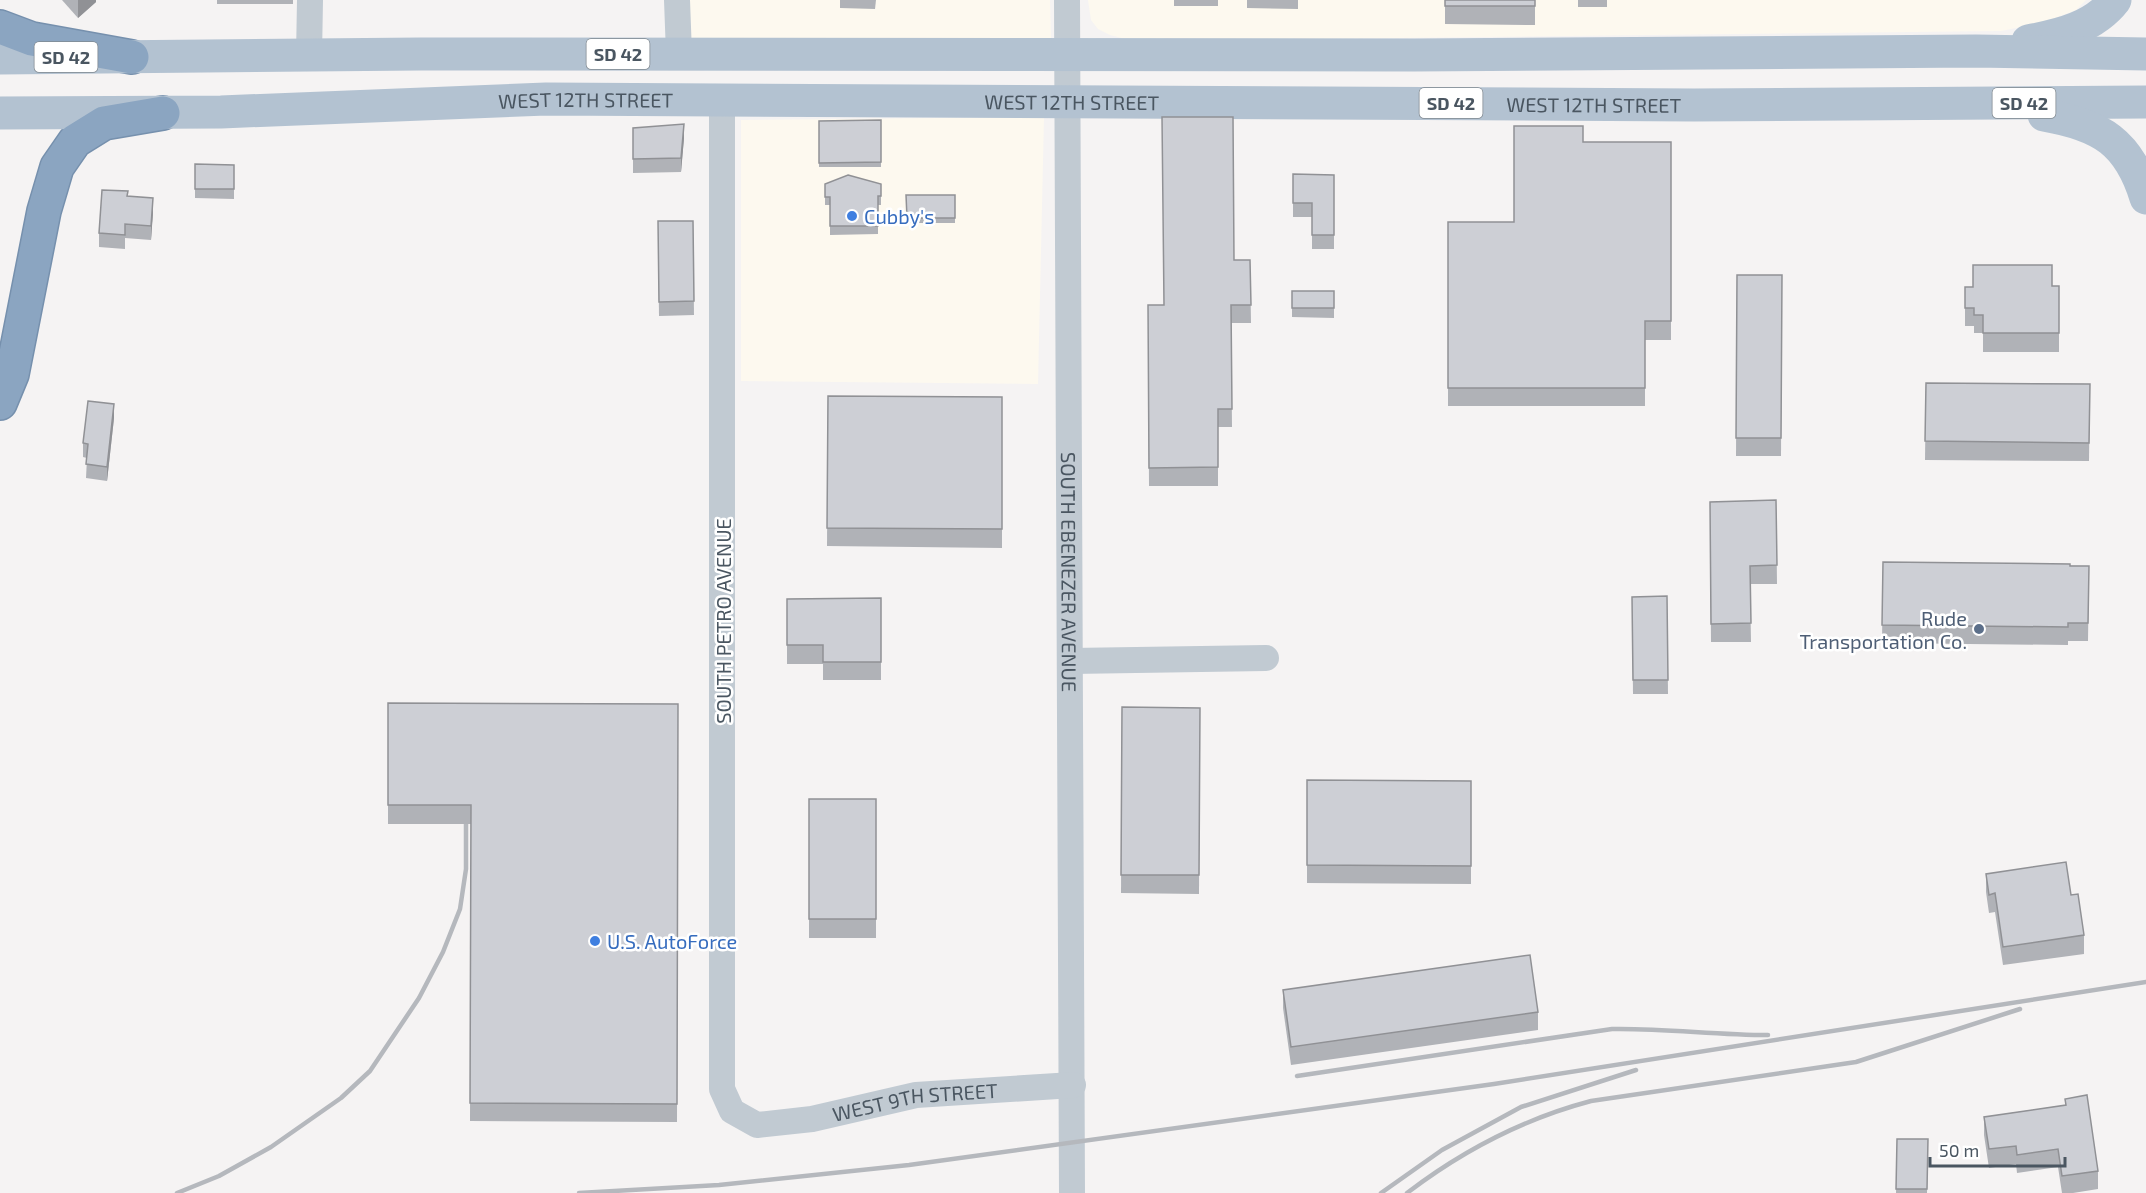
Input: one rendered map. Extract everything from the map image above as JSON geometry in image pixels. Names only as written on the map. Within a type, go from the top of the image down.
[{"type":"highway","points":[[0,27],[32,39],[132,57]]},
{"type":"highway","points":[[0,403],[12,374],[50,185],[61,160],[75,141],[104,123],[163,113]]},
{"type":"main road","points":[[1977,51],[2077,28],[2106,11],[2115,0]]},
{"type":"main road","name":"SD 42","points":[[0,58],[679,54],[1526,55],[1977,51],[2146,54]]},
{"type":"main road","name":"WEST 12TH STREET","points":[[0,113],[163,113],[546,99],[1902,105],[2146,102]]},
{"type":"main road","points":[[1902,105],[2040,114],[2078,122],[2109,137],[2120,147],[2133,162],[2146,198]]},
{"type":"street","points":[[309,56],[310,0]]},
{"type":"street","points":[[677,0],[679,54]]},
{"type":"street","name":"SOUTH EBENEZER AVENUE","points":[[1067,0],[1072,1193]]},
{"type":"street","name":"SOUTH PETRO AVENUE","points":[[722,100],[722,1089],[732,1111],[756,1125]]},
{"type":"street","points":[[1071,661],[1266,658]]},
{"type":"street","name":"WEST 9TH STREET","points":[[756,1125],[812,1119],[916,1095],[1073,1085]]},
{"type":"shaded area","points":[[685,0],[1050,0],[1051,39],[685,43]]},
{"type":"shaded area","points":[[1088,0],[2086,0],[2076,10],[2042,23],[2001,31],[1133,41],[1098,29],[1091,20]]},
{"type":"shaded area","points":[[1044,117],[1038,384],[741,381],[741,120]]},
{"type":"building","points":[[1445,0],[1535,0],[1535,6],[1445,6]]},
{"type":"building","points":[[1162,117],[1233,117],[1234,260],[1250,260],[1251,305],[1231,305],[1232,409],[1218,409],[1218,467],[1149,468],[1148,305],[1164,305]]},
{"type":"building","points":[[881,120],[881,162],[819,163],[819,121]]},
{"type":"building","points":[[684,124],[681,158],[633,159],[633,128]]},
{"type":"building","points":[[1514,126],[1583,126],[1583,142],[1671,142],[1671,321],[1645,321],[1645,388],[1448,388],[1448,222],[1514,222]]},
{"type":"building","points":[[195,164],[234,165],[234,189],[195,189]]},
{"type":"building","points":[[1293,174],[1334,175],[1334,235],[1312,235],[1312,203],[1293,203]]},
{"type":"building","points":[[848,175],[881,184],[881,196],[878,196],[878,226],[830,226],[830,197],[825,197],[825,184]]},
{"type":"building","points":[[102,190],[128,191],[127,196],[153,198],[151,226],[125,224],[125,235],[99,233]]},
{"type":"building","points":[[906,195],[955,195],[955,218],[907,218]]},
{"type":"building","points":[[658,221],[693,221],[694,301],[659,302]]},
{"type":"building","points":[[1973,265],[2052,265],[2052,286],[2059,286],[2059,333],[1983,333],[1983,315],[1974,315],[1974,308],[1965,308],[1965,287],[1973,287]]},
{"type":"building","points":[[1737,275],[1782,275],[1781,438],[1736,438]]},
{"type":"building","points":[[1292,291],[1334,291],[1334,308],[1292,308]]},
{"type":"building","points":[[1926,383],[2090,384],[2089,443],[1925,441]]},
{"type":"building","points":[[828,396],[1002,397],[1002,529],[827,528]]},
{"type":"building","points":[[88,401],[114,404],[107,467],[86,464],[88,444],[83,443]]},
{"type":"building","points":[[1776,500],[1777,565],[1750,566],[1751,623],[1711,624],[1710,502]]},
{"type":"building","points":[[1883,562],[2089,566],[2088,623],[2068,623],[2068,627],[1882,625]]},
{"type":"building","points":[[1667,596],[1668,680],[1633,680],[1632,597]]},
{"type":"building","points":[[881,598],[881,662],[823,662],[823,645],[787,645],[787,599]]},
{"type":"building","points":[[388,703],[678,704],[677,1104],[470,1103],[471,805],[388,805]]},
{"type":"building","points":[[1122,707],[1200,708],[1199,875],[1121,875]]},
{"type":"building","points":[[1307,780],[1471,781],[1471,866],[1307,865]]},
{"type":"building","points":[[809,799],[876,799],[876,919],[809,919]]},
{"type":"building","points":[[2066,862],[2071,895],[2078,894],[2084,935],[2003,947],[1995,893],[1989,895],[1986,874]]},
{"type":"building","points":[[1530,955],[1538,1012],[1291,1047],[1283,990]]},
{"type":"building","points":[[2087,1095],[2098,1171],[2062,1176],[2058,1149],[2017,1155],[2016,1146],[1989,1149],[1984,1117],[2066,1105],[2065,1099]]},
{"type":"building","points":[[1897,1139],[1928,1139],[1927,1189],[1896,1189]]},
{"type":"railway","points":[[177,1193],[219,1176],[271,1147],[341,1098],[370,1071],[419,998],[443,952],[460,909],[466,869],[466,808]]},
{"type":"railway","points":[[579,1193],[719,1185],[909,1165],[1494,1084],[2146,982]]},
{"type":"railway","points":[[1407,1193],[1471,1150],[1517,1127],[1566,1108],[1591,1101],[1856,1062],[2020,1009]]},
{"type":"railway","points":[[1297,1076],[1612,1029],[1768,1035]]},
{"type":"railway","points":[[1381,1193],[1442,1150],[1521,1107],[1636,1070]]},
{"type":"place","name":"Cubby's","points":[[852,216]]},
{"type":"place","name":"Rude Transportation Co.","points":[[1979,629]]},
{"type":"place","name":"U.S. AutoForce","points":[[595,941]]}]
